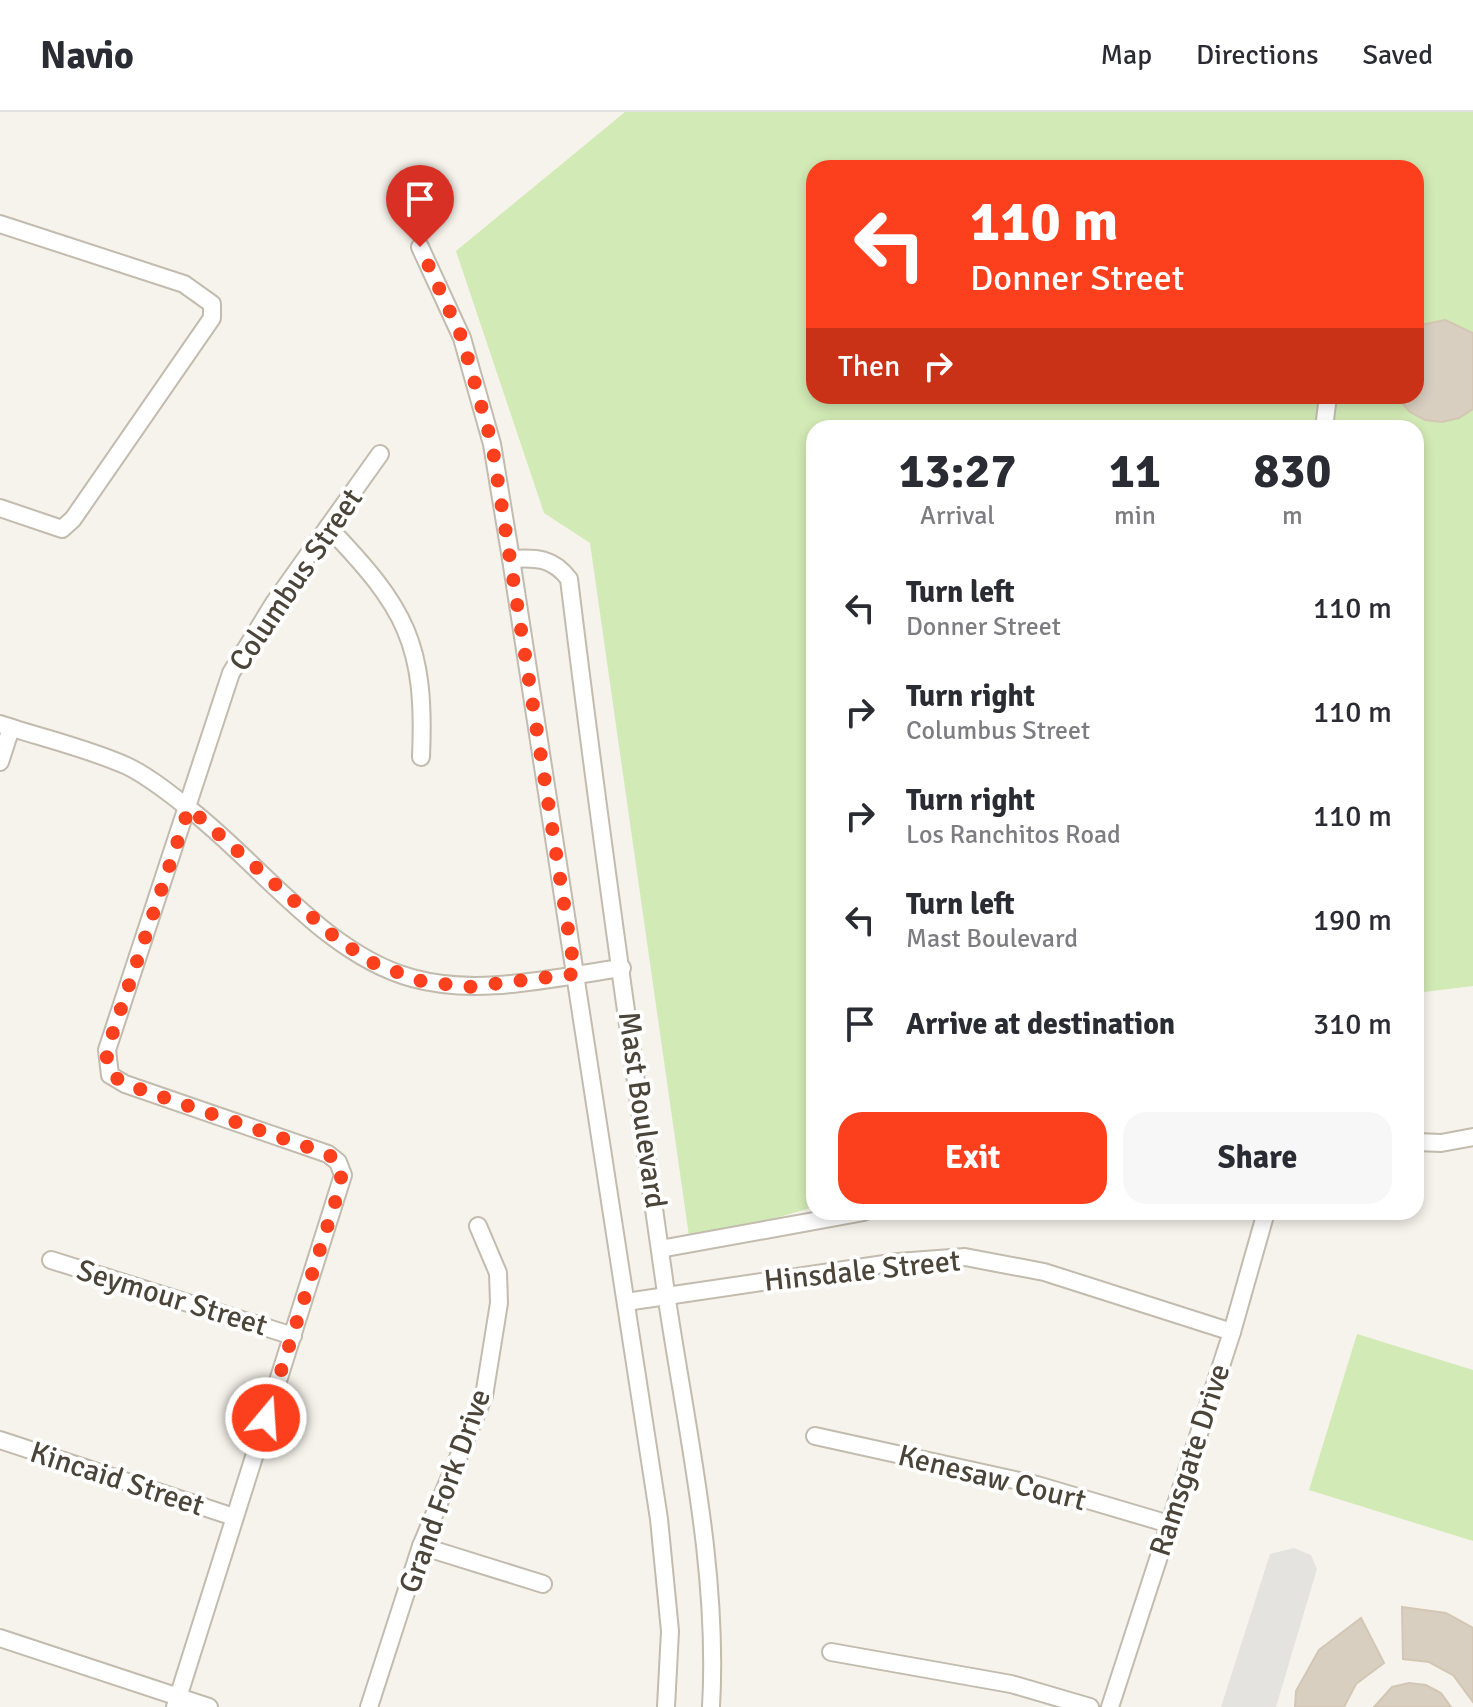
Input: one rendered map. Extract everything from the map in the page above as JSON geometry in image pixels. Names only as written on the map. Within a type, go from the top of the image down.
[{"type":"street","points":[[0,224],[184,284],[212,304],[212,318],[102,480],[62,529],[0,508]]},
{"type":"street","name":"Mast Boulevard","points":[[420,247],[462,338],[492,444],[659,1519],[670,1631],[666,1707]]},
{"type":"street","name":"Columbus Street","points":[[293,1336],[343,1175],[338,1162],[328,1154],[157,1097],[110,1075],[107,1050],[231,673],[274,603],[380,454]]},
{"type":"street","points":[[328,527],[382,585],[407,629],[422,687],[421,757]]},
{"type":"street","name":"Mast Boulevard","points":[[511,559],[535,557],[558,565],[569,579],[660,1249],[690,1440],[709,1591],[714,1657],[711,1707]]},
{"type":"street","points":[[0,762],[5,726],[127,766],[189,808],[337,939],[375,964],[421,981],[468,987],[622,968]]},
{"type":"street","points":[[1424,1142],[1441,1143],[1473,1137]]},
{"type":"street","points":[[660,1249],[820,1220]]},
{"type":"street","name":"Ramsgate Drive","points":[[1110,1707],[1232,1332],[1264,1220]]},
{"type":"street","name":"Grand Fork Drive","points":[[369,1707],[421,1546],[484,1396],[499,1303],[498,1273],[478,1226]]},
{"type":"street","name":"Hinsdale Street","points":[[626,1302],[898,1262],[965,1257],[1044,1272],[1232,1332]]},
{"type":"street","name":"Seymour Street","points":[[51,1260],[293,1336]]},
{"type":"street","points":[[177,1702],[293,1336]]},
{"type":"street","name":"Kenesaw Court","points":[[815,1436],[1037,1485],[1169,1524]]},
{"type":"street","name":"Kincaid Street","points":[[0,1440],[234,1517]]},
{"type":"street","points":[[421,1546],[543,1584]]},
{"type":"street","points":[[0,1638],[177,1702],[209,1707]]},
{"type":"street","points":[[831,1652],[1011,1684],[1090,1707]]},
{"type":"green space","points":[[625,112],[1473,112],[1473,986],[1424,992],[1424,420],[806,420],[806,1209],[690,1243],[590,543],[544,513],[456,251]]},
{"type":"green space","points":[[1357,1334],[1473,1370],[1473,1541],[1309,1490]]},
{"type":"shaded area","points":[[1294,1548],[1311,1555],[1317,1569],[1276,1707],[1221,1707],[1270,1554]]},
{"type":"building","points":[[1445,320],[1473,333],[1473,409],[1459,418],[1442,422],[1425,420],[1403,404],[1424,404],[1424,324]]},
{"type":"building","points":[[1402,1607],[1446,1613],[1473,1628],[1473,1702],[1453,1675],[1429,1662],[1403,1659]]},
{"type":"building","points":[[1361,1618],[1384,1663],[1356,1684],[1344,1707],[1295,1707],[1296,1691],[1319,1650]]},
{"type":"building","points":[[1409,1683],[1426,1685],[1441,1693],[1451,1707],[1374,1707],[1392,1687]]},
{"type":"route","points":[[266,1418],[339,1190],[343,1175],[338,1162],[328,1154],[125,1084],[110,1075],[106,1064],[107,1050],[189,808],[337,939],[375,964],[421,981],[468,987],[575,974],[492,444],[462,338],[420,247]]}]
